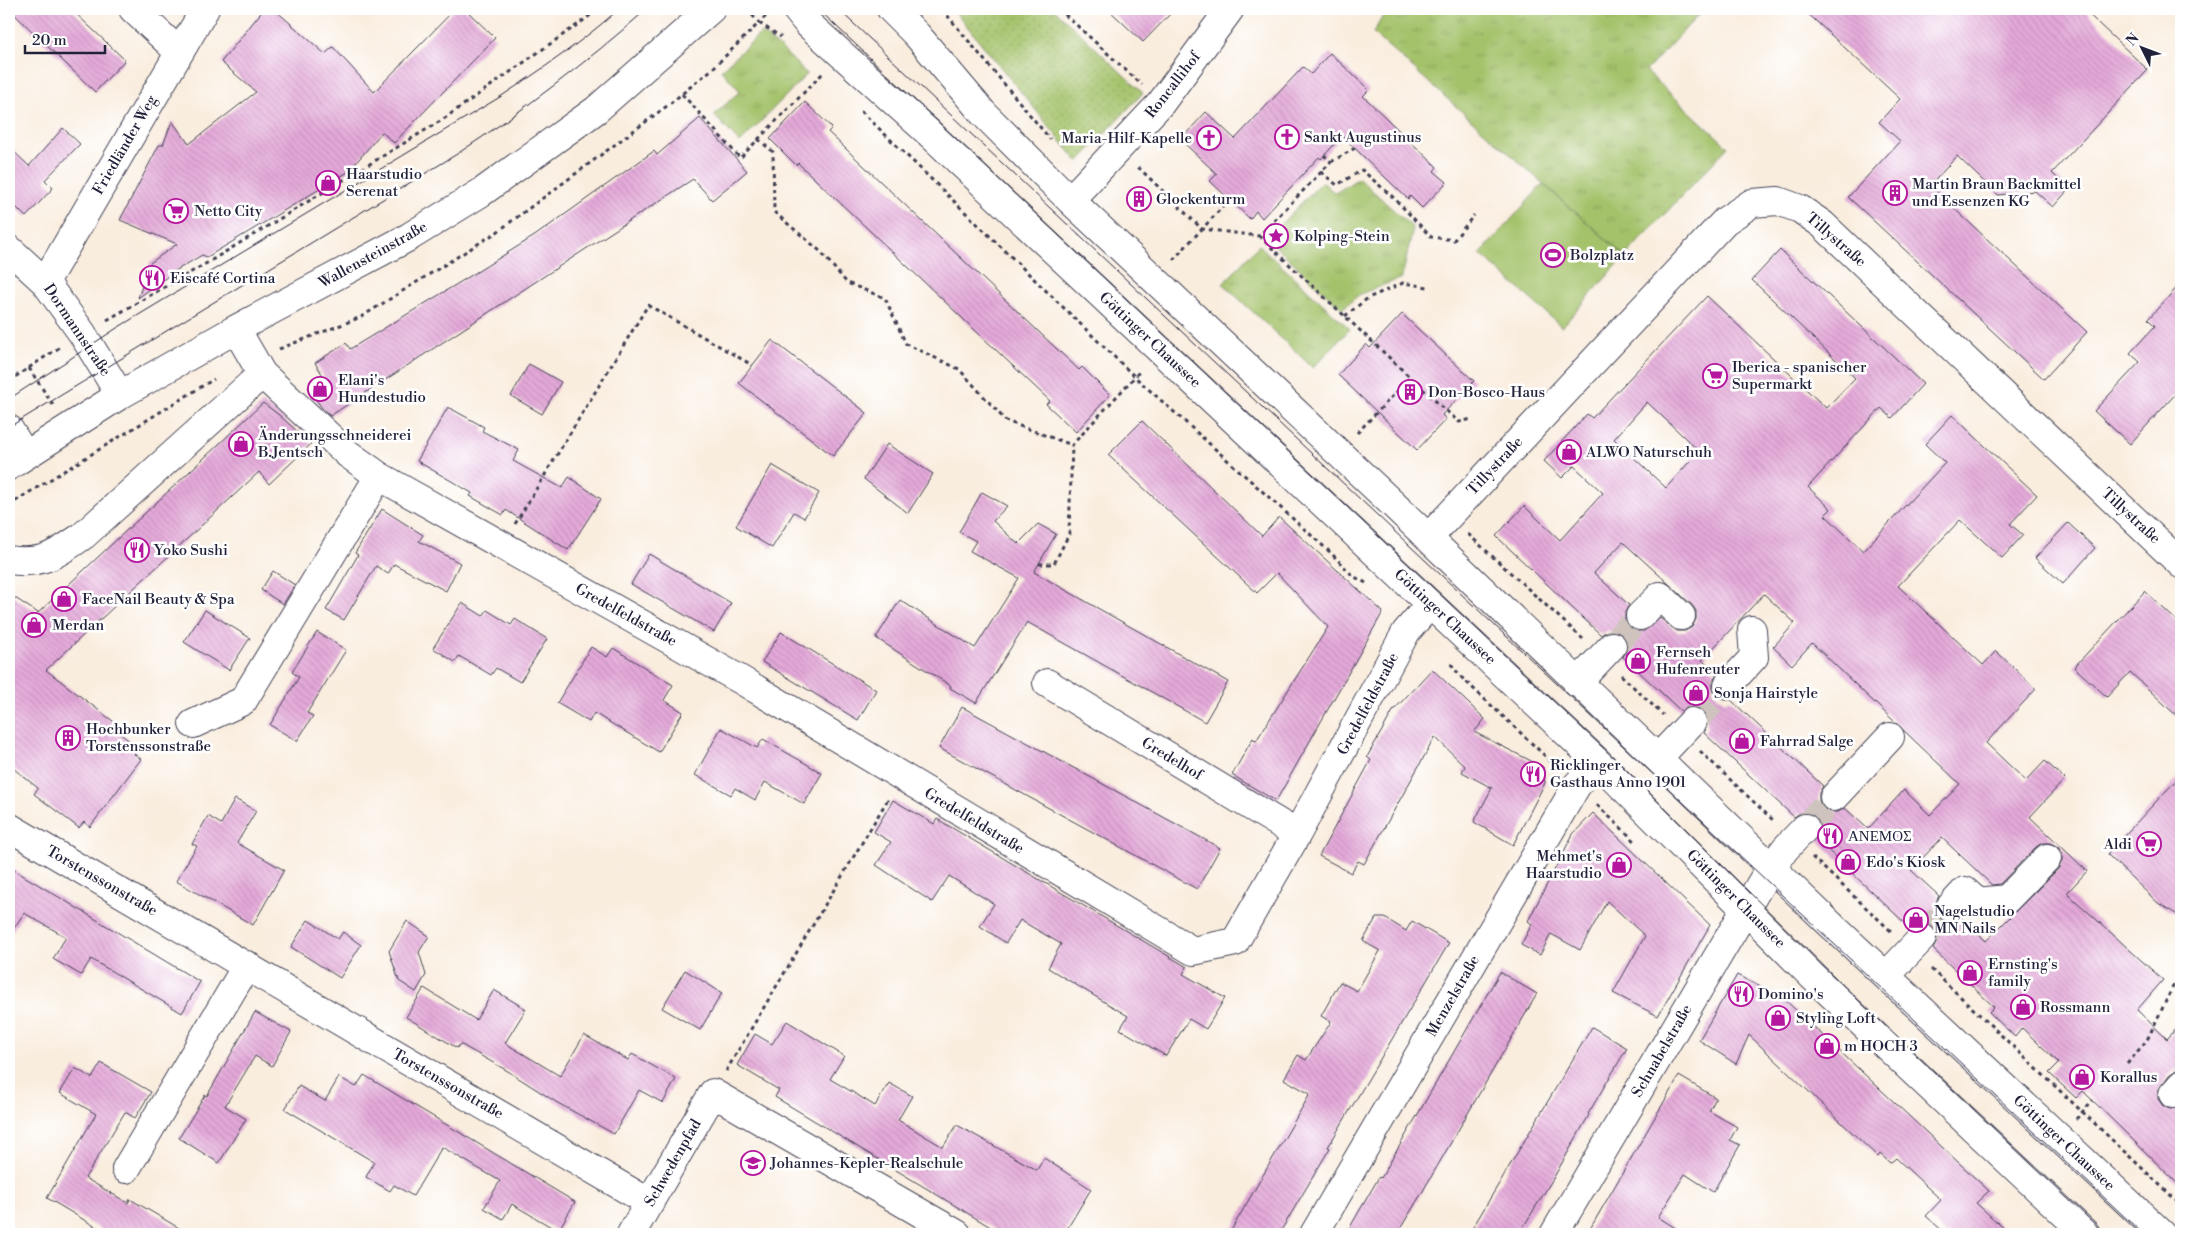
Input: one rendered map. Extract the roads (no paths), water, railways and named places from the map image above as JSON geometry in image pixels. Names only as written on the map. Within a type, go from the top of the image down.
[{"type":"street","points":[[133,9],[180,52]]},
{"type":"street","name":"Friedländer Weg","points":[[46,282],[205,9]]},
{"type":"street","name":"Wallensteinstraße","points":[[17,460],[120,394],[236,329],[408,237],[482,192],[596,110],[711,9]]},
{"type":"street","name":"Göttinger Chaussee","points":[[796,9],[808,24],[934,137],[1598,762],[1812,976],[2086,1234]]},
{"type":"street","name":"Göttinger Chaussee","points":[[891,9],[917,35],[983,113],[1070,200],[1428,538],[1770,867],[2162,1234]]},
{"type":"street","name":"Roncallihof","points":[[1070,200],[1161,103],[1230,9]]},
{"type":"street","name":"Tillystraße","points":[[1428,538],[1725,221],[1752,203],[1778,201],[1800,208],[1822,224],[2181,564]]},
{"type":"street","name":"Dormannstraße","points":[[9,249],[46,282],[82,333],[120,394]]},
{"type":"street","name":"Gredelfeldstraße","points":[[236,329],[262,374],[348,454],[379,476],[741,680],[1193,951],[1235,942],[1297,834],[1406,632],[1430,604]]},
{"type":"street","points":[[9,560],[34,562],[56,554],[84,535],[262,374]]},
{"type":"street","points":[[9,429],[17,460]]},
{"type":"street","points":[[194,724],[243,701],[379,476]]},
{"type":"street","points":[[1640,616],[1660,596],[1681,616]]},
{"type":"street","points":[[1728,684],[1754,657],[1752,630]]},
{"type":"street","points":[[1577,683],[1607,652]]},
{"type":"street","name":"Gredelhof","points":[[1047,683],[1297,834]]},
{"type":"street","points":[[1658,758],[1687,728]]},
{"type":"street","points":[[1834,797],[1890,737]]},
{"type":"street","name":"Menzelstraße","points":[[1314,1234],[1577,785],[1598,762]]},
{"type":"street","name":"Torstenssonstraße","points":[[9,827],[650,1203]]},
{"type":"street","name":"Schnabelstraße","points":[[1554,1234],[1770,867],[1799,834]]},
{"type":"street","points":[[1950,907],[1965,891],[1977,902],[2007,899],[2047,858]]},
{"type":"street","points":[[1886,976],[1916,944]]},
{"type":"street","points":[[126,1169],[247,965]]},
{"type":"street","name":"Schwedenpfad","points":[[631,1234],[713,1092],[957,1234]]},
{"type":"tunnel","points":[[1612,646],[1640,616]]},
{"type":"tunnel","points":[[1692,722],[1728,685]]},
{"type":"tunnel","points":[[1805,828],[1834,797]]},
{"type":"tunnel","points":[[1922,938],[1950,907]]},
{"type":"tram line","points":[[9,399],[117,328],[500,97],[591,33],[619,9]]},
{"type":"tram line","points":[[9,427],[457,154],[555,85],[647,9]]},
{"type":"tram line","points":[[818,9],[1617,761],[1859,1001],[2105,1234]]},
{"type":"tram line","points":[[838,9],[2143,1234]]},
{"type":"place","name":"Sankt Augustinus","points":[[1287,137]]},
{"type":"place","name":"Maria-Hilf-Kapelle","points":[[1209,138]]},
{"type":"place","name":"Haarstudio Serenat","points":[[328,183]]},
{"type":"place","name":"Martin Braun Backmittel und Essenzen KG","points":[[1895,193]]},
{"type":"place","name":"Glockenturm","points":[[1139,199]]},
{"type":"place","name":"Netto City","points":[[176,211]]},
{"type":"place","name":"Kolping-Stein","points":[[1276,236]]},
{"type":"place","name":"Bolzplatz","points":[[1553,255]]},
{"type":"place","name":"Eiscafé Cortina","points":[[152,278]]},
{"type":"place","name":"Iberica - spanischer Supermarkt","points":[[1715,376]]},
{"type":"place","name":"Elani's Hundestudio","points":[[320,389]]},
{"type":"place","name":"Don-Bosco-Haus","points":[[1410,392]]},
{"type":"place","name":"Änderungsschneiderei B.Jentsch","points":[[241,444]]},
{"type":"place","name":"ALWO Naturschuh","points":[[1569,452]]},
{"type":"place","name":"Yoko Sushi","points":[[137,550]]},
{"type":"place","name":"FaceNail Beauty & Spa","points":[[64,599]]},
{"type":"place","name":"Merdan","points":[[34,625]]},
{"type":"place","name":"Fernseh Hufenreuter","points":[[1638,661]]},
{"type":"place","name":"Sonja Hairstyle","points":[[1696,693]]},
{"type":"place","name":"Hochbunker Torstenssonstraße","points":[[68,738]]},
{"type":"place","name":"Fahrrad Salge","points":[[1742,741]]},
{"type":"place","name":"Ricklinger Gasthaus Anno 1901","points":[[1533,774]]},
{"type":"place","name":"ΑΝΕΜΟΣ","points":[[1830,836]]},
{"type":"place","name":"Aldi","points":[[2149,844]]},
{"type":"place","name":"Edo's Kiosk","points":[[1848,862]]},
{"type":"place","name":"Mehmet's Haarstudio","points":[[1619,865]]},
{"type":"place","name":"Nagelstudio MN Nails","points":[[1916,920]]},
{"type":"place","name":"Ernsting's family","points":[[1970,973]]},
{"type":"place","name":"Domino's","points":[[1741,994]]},
{"type":"place","name":"Rossmann","points":[[2023,1007]]},
{"type":"place","name":"Styling Loft","points":[[1778,1018]]},
{"type":"place","name":"m HOCH 3","points":[[1827,1046]]},
{"type":"place","name":"Korallus","points":[[2082,1077]]},
{"type":"place","name":"Johannes-Kepler-Realschule","points":[[753,1163]]}]
